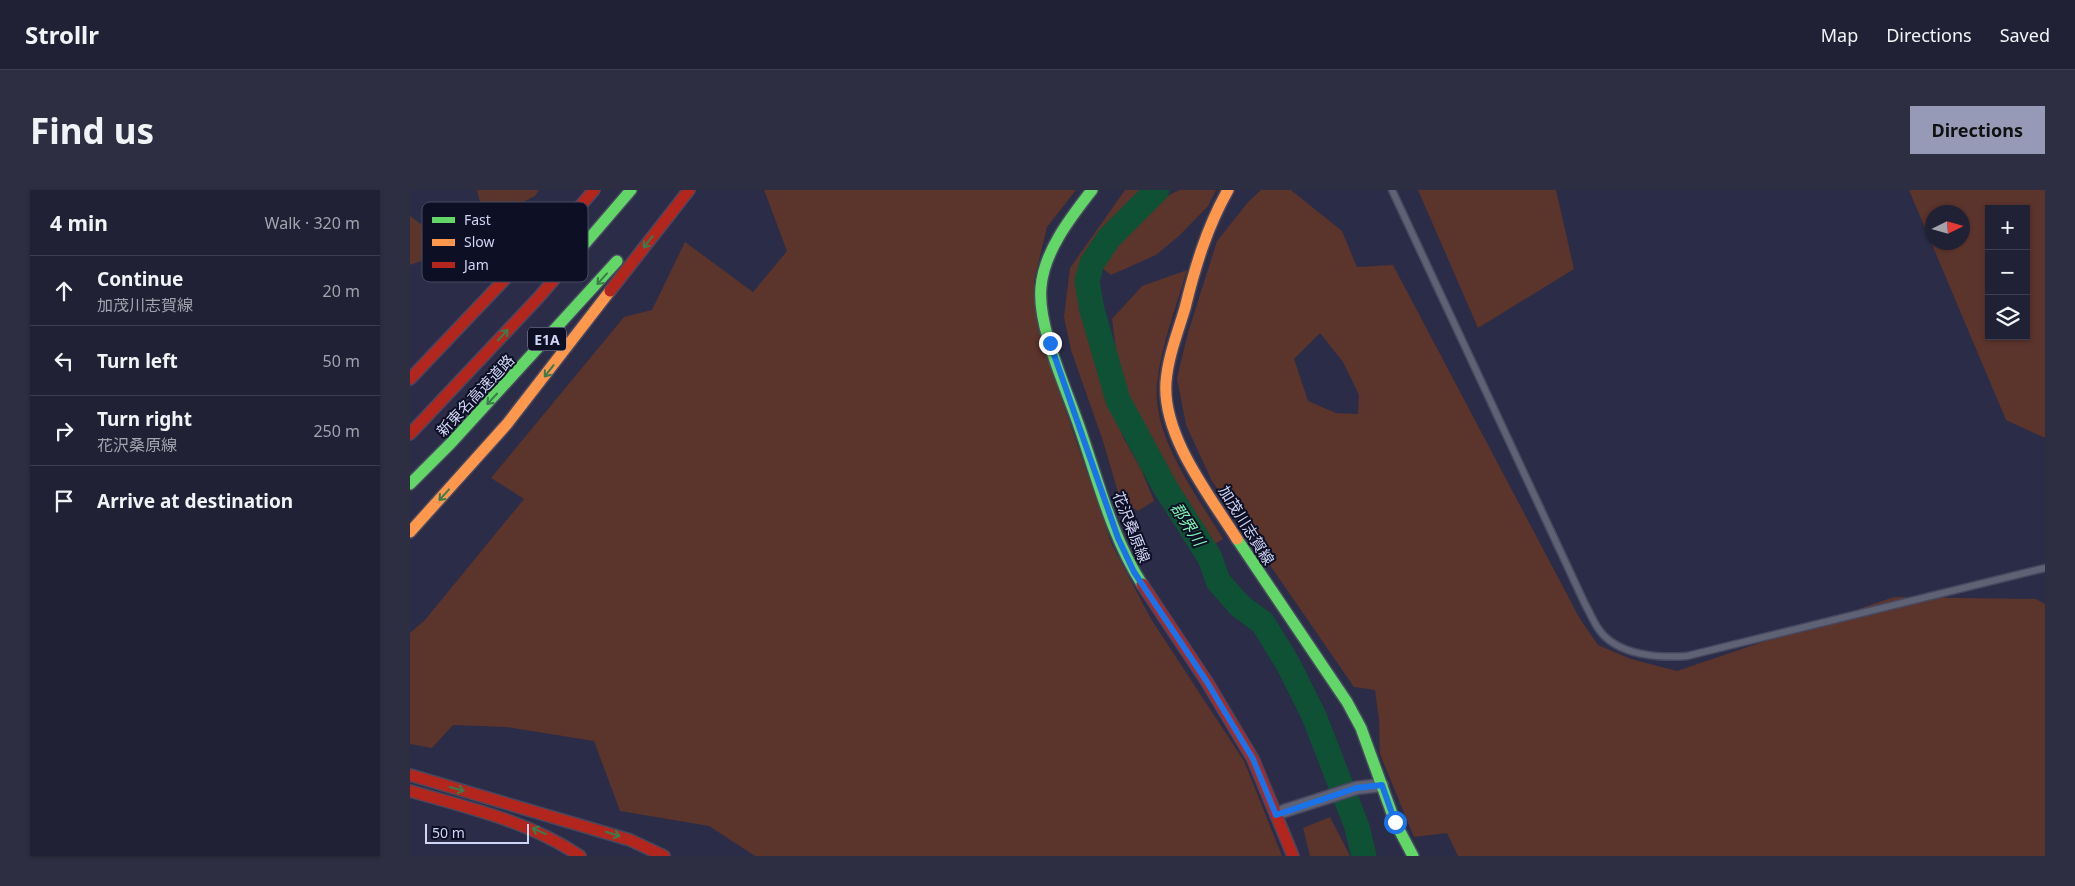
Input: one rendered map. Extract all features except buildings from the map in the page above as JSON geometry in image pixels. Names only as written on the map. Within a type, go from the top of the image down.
[{"type":"main road","points":[[583,202],[594,190]]},
{"type":"main road","name":"新東名高速道路","points":[[588,241],[632,190]]},
{"type":"main road","name":"新東名高速道路","points":[[410,484],[458,436],[681,190]]},
{"type":"main road","points":[[410,532],[508,424],[689,190]]},
{"type":"main road","name":"花沢桑原線","points":[[1092,190],[1061,236],[1049,260],[1041,285],[1043,311],[1050,343],[1118,538],[1134,572],[1207,682],[1253,759],[1280,813],[1293,856]]},
{"type":"main road","name":"加茂川志賀線","points":[[1228,190],[1217,207],[1209,229],[1169,356],[1166,382],[1167,404],[1173,430],[1185,456],[1243,549],[1347,702],[1361,728],[1395,822],[1413,856]]},
{"type":"main road","points":[[410,379],[502,282]]},
{"type":"main road","name":"新東名高速道路","points":[[410,434],[552,282]]},
{"type":"main road","points":[[410,775],[630,840],[664,856]]},
{"type":"main road","points":[[410,791],[523,824],[564,844],[580,856]]},
{"type":"street","points":[[1280,813],[1356,788],[1382,785]]},
{"type":"lane","points":[[1392,190],[1585,604],[1600,632],[1615,643],[1631,652],[1646,655],[1666,658],[1687,656],[2045,568]]},
{"type":"shaded area","points":[[477,190],[539,190],[535,196],[523,202],[480,202]]},
{"type":"shaded area","points":[[764,190],[1076,190],[1047,227],[1034,281],[1045,351],[1112,545],[1151,619],[1244,761],[1282,856],[755,856],[709,826],[620,811],[594,741],[507,727],[453,725],[432,748],[410,744],[410,633],[425,620],[524,499],[491,478],[624,317],[652,310],[685,242],[753,292],[787,251]]},
{"type":"shaded area","points":[[1125,190],[1143,190],[1119,212],[1092,253],[1082,272],[1082,295],[1123,437],[1141,469],[1154,501],[1138,511],[1120,499],[1103,441],[1071,350],[1064,317],[1070,268]]},
{"type":"shaded area","points":[[1179,190],[1216,190],[1208,206],[1180,235],[1156,255],[1111,275],[1102,268],[1143,209]]},
{"type":"shaded area","points":[[1261,190],[1291,190],[1342,231],[1357,267],[1393,265],[1580,619],[1598,645],[1631,659],[1677,671],[1894,597],[2036,599],[2045,604],[2045,856],[1458,856],[1447,833],[1414,837],[1380,754],[1379,720],[1375,690],[1354,687],[1212,481],[1186,425],[1177,378],[1188,333],[1217,241],[1249,201]],"holes":[[[1320,333],[1343,362],[1359,395],[1358,414],[1336,413],[1308,401],[1294,359]]]},
{"type":"shaded area","points":[[1418,190],[1556,190],[1574,269],[1478,328]]},
{"type":"shaded area","points":[[1909,190],[2045,190],[2045,438],[2006,420],[1934,250],[1970,250],[1970,205],[1925,205],[1925,228]]},
{"type":"shaded area","points":[[410,216],[422,225],[422,261],[410,265]]},
{"type":"shaded area","points":[[1187,270],[1162,355],[1157,384],[1157,404],[1162,425],[1178,465],[1223,539],[1215,544],[1194,520],[1173,486],[1121,389],[1112,319],[1142,286]]},
{"type":"shaded area","points":[[1330,817],[1350,856],[1310,856],[1303,828]]},
{"type":"waterway","name":"郡界川","points":[[1157,190],[1109,238],[1092,263],[1087,281],[1092,310],[1118,400],[1165,487],[1210,558],[1218,581],[1240,606],[1263,623],[1288,664],[1314,716],[1357,827],[1364,856]]},
{"type":"traffic: fast","points":[[588,240],[631,190]]},
{"type":"traffic: fast","points":[[1092,190],[1067,223],[1047,260],[1041,287],[1043,320],[1106,507],[1122,547],[1142,584]]},
{"type":"traffic: fast","points":[[410,484],[451,443],[617,261]]},
{"type":"traffic: fast","points":[[1237,539],[1347,702],[1361,728],[1395,822],[1413,856]]},
{"type":"traffic: slow","points":[[1228,190],[1214,218],[1197,262],[1171,353],[1166,382],[1167,402],[1180,444],[1190,465],[1237,539]]},
{"type":"traffic: slow","points":[[410,532],[507,424],[610,291]]},
{"type":"traffic: jam","points":[[584,202],[594,190]]},
{"type":"traffic: jam","points":[[610,291],[689,190]]},
{"type":"traffic: jam","points":[[410,379],[502,282]]},
{"type":"traffic: jam","points":[[410,434],[552,282]]},
{"type":"traffic: jam","points":[[1142,584],[1207,682],[1253,759],[1293,856]]},
{"type":"traffic: jam","points":[[410,775],[630,840],[664,856]]},
{"type":"traffic: jam","points":[[410,791],[498,817],[540,833],[580,856]]},
{"type":"route","points":[[1050,343],[1118,538],[1134,572],[1207,682],[1253,759],[1276,815],[1356,788],[1382,785],[1395,822]]}]
